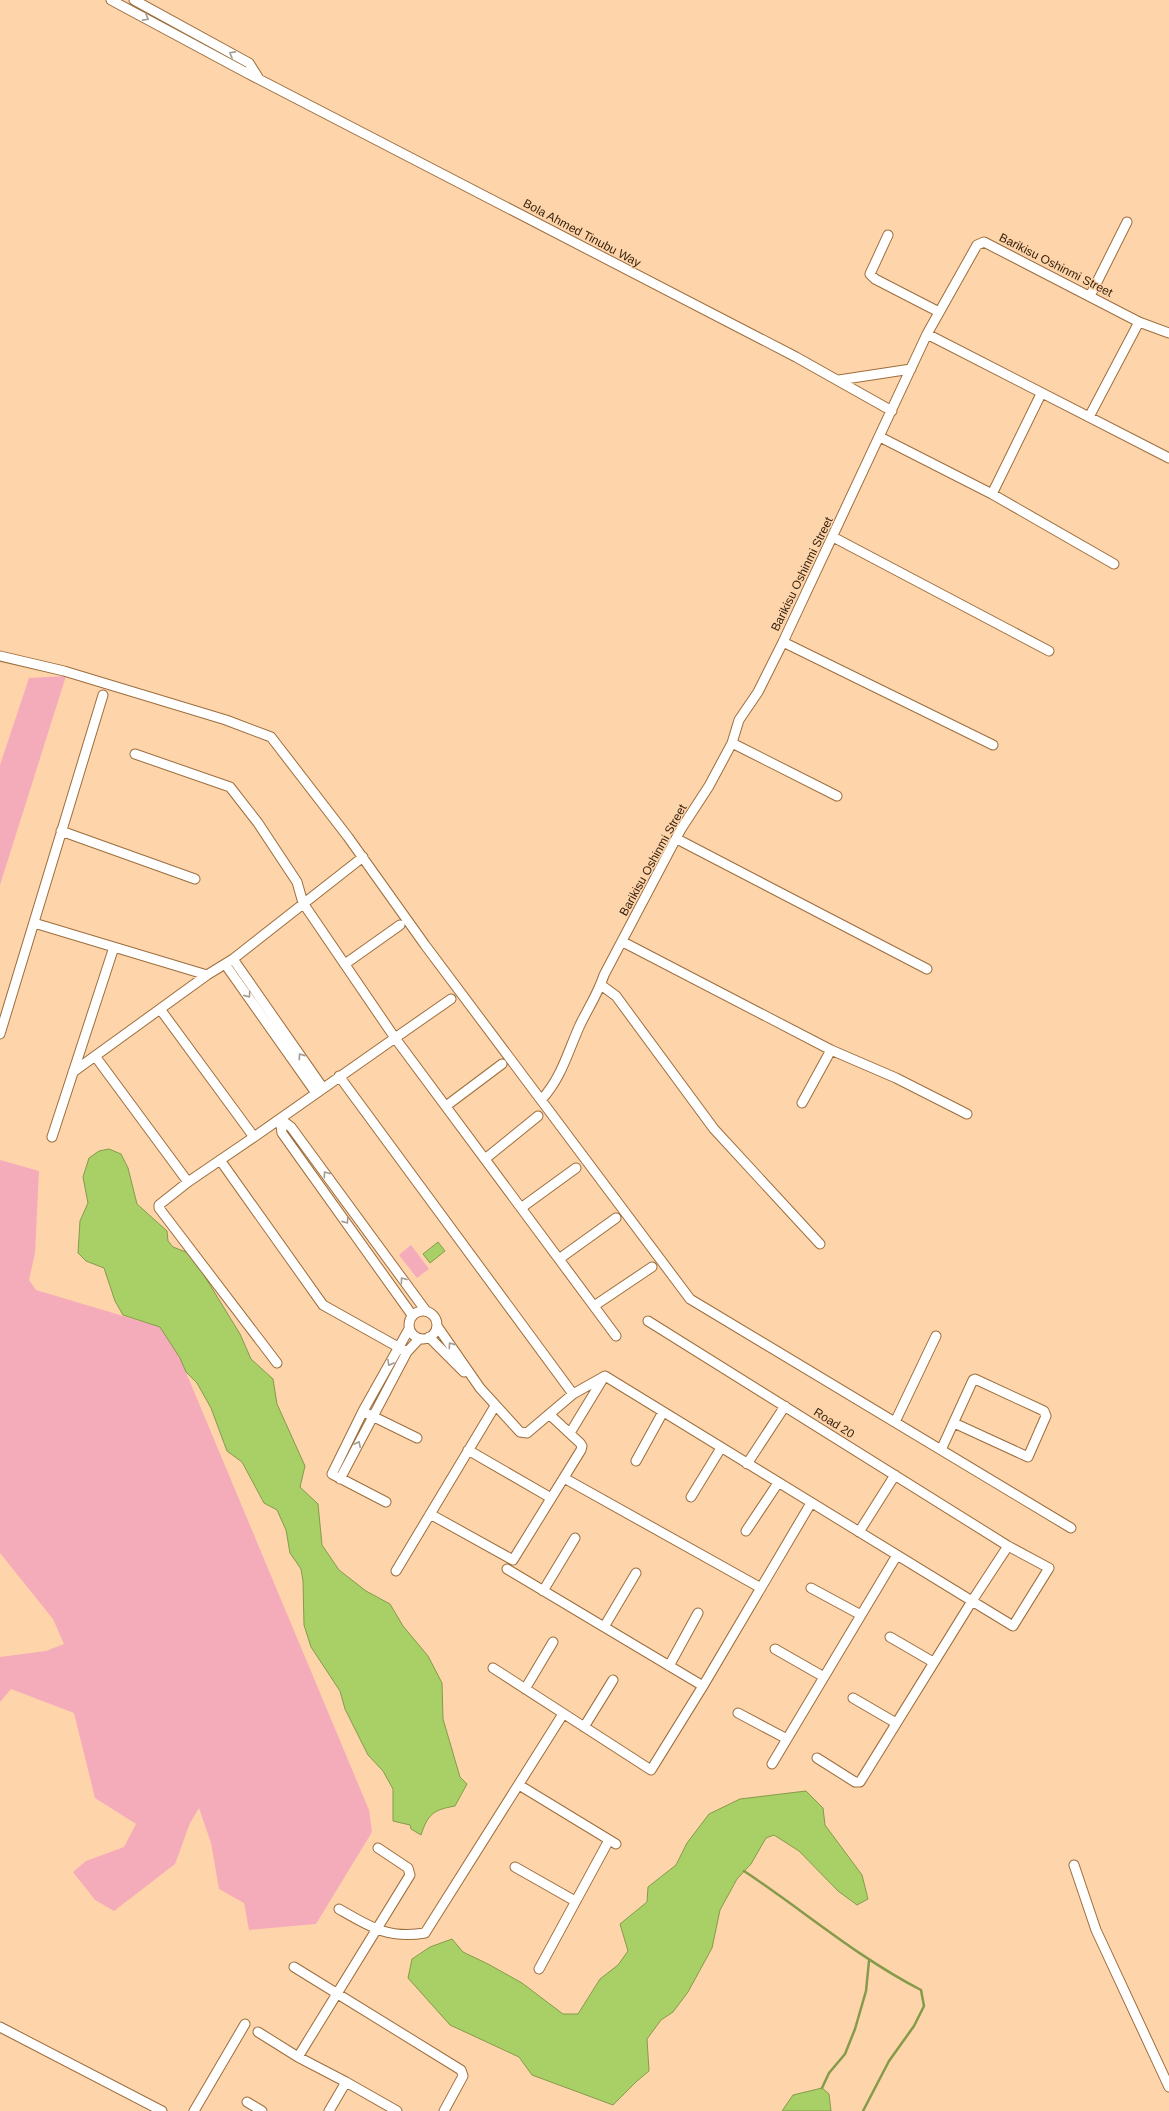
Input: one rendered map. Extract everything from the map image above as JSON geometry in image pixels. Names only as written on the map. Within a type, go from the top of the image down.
[{"type":"street","name":"Bola Ahmed Tinubu Way","points":[[112,0],[260,80],[540,223],[839,380],[892,411]]},
{"type":"street","points":[[134,0],[250,63],[260,80]]},
{"type":"street","points":[[1090,296],[1127,222]]},
{"type":"street","points":[[888,235],[870,274],[875,279],[939,312]]},
{"type":"street","name":"Barikisu Oshinmi Street","points":[[542,1099],[560,1073],[580,1025],[601,985],[604,975],[623,942],[681,829],[709,786],[732,743],[739,720],[758,692],[783,642],[927,334],[980,242],[984,242],[1139,322],[1169,333]]},
{"type":"street","points":[[1089,417],[1139,322]]},
{"type":"street","points":[[927,334],[1041,394],[1169,458]]},
{"type":"street","points":[[839,380],[911,369]]},
{"type":"street","points":[[992,494],[1041,394]]},
{"type":"street","points":[[880,437],[992,494],[1114,564]]},
{"type":"street","points":[[833,537],[1049,651]]},
{"type":"street","points":[[783,642],[993,745]]},
{"type":"street","points":[[0,656],[64,671],[266,734],[277,743],[363,857],[425,944],[690,1299],[1071,1528]]},
{"type":"street","points":[[0,1034],[103,695]]},
{"type":"street","points":[[732,743],[837,796]]},
{"type":"street","points":[[135,754],[230,788],[258,824],[297,882],[303,903],[395,1038],[616,1336]]},
{"type":"street","points":[[61,831],[195,879]]},
{"type":"street","points":[[677,839],[927,970]]},
{"type":"street","points":[[73,1072],[207,975],[229,961],[363,857]]},
{"type":"street","points":[[34,923],[207,975]]},
{"type":"street","points":[[345,964],[400,925]]},
{"type":"street","points":[[623,942],[831,1050],[896,1078],[967,1114]]},
{"type":"street","points":[[52,1137],[114,947]]},
{"type":"street","points":[[229,961],[320,1090]]},
{"type":"street","points":[[601,985],[616,996],[714,1129],[820,1244]]},
{"type":"street","points":[[277,1363],[160,1212],[159,1204],[188,1182],[450,999]]},
{"type":"street","points":[[160,1009],[254,1137]]},
{"type":"street","points":[[802,1103],[831,1050]]},
{"type":"street","points":[[95,1056],[188,1182]]},
{"type":"street","points":[[446,1106],[502,1064]]},
{"type":"street","points":[[340,1076],[573,1394]]},
{"type":"street","points":[[485,1159],[538,1116]]},
{"type":"street","points":[[280,1119],[292,1126],[426,1311],[434,1316],[437,1326],[480,1388],[494,1406],[520,1432],[527,1433],[573,1394],[605,1376]]},
{"type":"street","points":[[280,1119],[282,1133],[412,1315]]},
{"type":"street","points":[[220,1160],[322,1305],[407,1352]]},
{"type":"street","points":[[521,1208],[576,1168]]},
{"type":"street","points":[[559,1259],[616,1218]]},
{"type":"street","points":[[594,1306],[652,1267]]},
{"type":"street","points":[[336,1476],[364,1411],[409,1329],[412,1315],[416,1312],[426,1311]]},
{"type":"street","name":"Road 20","points":[[648,1321],[1008,1546],[1049,1568],[1013,1626],[972,1601]]},
{"type":"street","points":[[409,1329],[415,1337],[419,1339],[429,1338],[437,1326]]},
{"type":"street","points":[[895,1422],[936,1336]]},
{"type":"street","points":[[429,1338],[480,1388]]},
{"type":"street","points":[[336,1476],[372,1416],[407,1352],[419,1339]]},
{"type":"street","points":[[605,1376],[972,1601]]},
{"type":"street","points":[[570,1433],[605,1376]]},
{"type":"street","points":[[941,1450],[975,1379],[1044,1411],[1046,1416],[1028,1457],[954,1423]]},
{"type":"street","points":[[396,1571],[494,1406]]},
{"type":"street","points":[[747,1464],[785,1406]]},
{"type":"street","points":[[364,1411],[417,1438]]},
{"type":"street","points":[[636,1461],[663,1412]]},
{"type":"street","points":[[430,1514],[513,1560],[582,1446],[549,1414]]},
{"type":"street","points":[[691,1497],[721,1448]]},
{"type":"street","points":[[468,1450],[551,1498]]},
{"type":"street","points":[[859,1532],[895,1475]]},
{"type":"street","points":[[336,1476],[386,1502]]},
{"type":"street","points":[[564,1478],[761,1588]]},
{"type":"street","points":[[746,1531],[778,1483]]},
{"type":"street","points":[[493,1668],[651,1770],[703,1686],[811,1503]]},
{"type":"street","points":[[543,1590],[575,1538]]},
{"type":"street","points":[[816,1758],[858,1782],[1008,1546]]},
{"type":"street","points":[[772,1764],[897,1555]]},
{"type":"street","points":[[507,1569],[703,1686]]},
{"type":"street","points":[[604,1627],[636,1573]]},
{"type":"street","points":[[812,1588],[861,1615]]},
{"type":"street","points":[[669,1666],[698,1613]]},
{"type":"street","points":[[890,1637],[933,1662]]},
{"type":"street","points":[[525,1689],[554,1642]]},
{"type":"street","points":[[775,1649],[824,1678]]},
{"type":"street","points":[[584,1728],[613,1680]]},
{"type":"street","points":[[853,1698],[896,1723]]},
{"type":"street","points":[[738,1712],[787,1739]]},
{"type":"street","points":[[339,1909],[376,1930],[409,1935],[425,1932],[563,1714]]},
{"type":"street","points":[[519,1785],[612,1842],[575,1902],[539,1969]]},
{"type":"street","points":[[298,2057],[410,1875],[408,1868],[378,1848]]},
{"type":"street","points":[[1074,1865],[1096,1930],[1169,2087]]},
{"type":"street","points":[[515,1867],[575,1902]]},
{"type":"street","points":[[294,1967],[461,2070],[463,2076],[444,2111]]},
{"type":"street","points":[[194,2111],[245,2024]]},
{"type":"street","points":[[0,2027],[162,2111]]},
{"type":"street","points":[[258,2032],[298,2057],[397,2111]]},
{"type":"street","points":[[329,2111],[346,2082]]},
{"type":"street","points":[[247,2102],[262,2111]]},
{"type":"shaded area","points":[[66,676],[0,885],[0,765],[29,678]]},
{"type":"shaded area","points":[[109,1149],[121,1154],[128,1168],[137,1204],[167,1231],[168,1241],[173,1247],[191,1254],[240,1334],[251,1359],[273,1379],[277,1404],[305,1466],[300,1487],[318,1504],[322,1545],[339,1570],[366,1591],[390,1604],[403,1626],[428,1656],[442,1683],[443,1719],[460,1777],[467,1784],[455,1806],[441,1809],[432,1814],[426,1822],[421,1835],[411,1829],[410,1825],[393,1821],[393,1789],[383,1771],[368,1755],[345,1709],[340,1691],[311,1647],[304,1625],[303,1581],[301,1569],[290,1553],[286,1530],[277,1510],[264,1503],[242,1462],[227,1451],[211,1408],[197,1383],[186,1372],[180,1358],[160,1327],[123,1315],[115,1301],[104,1268],[86,1261],[78,1253],[80,1221],[88,1203],[83,1177],[89,1158],[99,1151]]},
{"type":"shaded area","points":[[0,1160],[39,1171],[35,1253],[29,1280],[36,1290],[160,1327],[180,1358],[369,1810],[372,1832],[316,1924],[249,1930],[244,1903],[219,1889],[211,1843],[199,1808],[190,1823],[175,1864],[114,1911],[95,1900],[73,1872],[86,1861],[124,1847],[136,1824],[95,1798],[74,1713],[11,1689],[0,1702],[0,1657],[46,1651],[64,1644],[53,1619],[0,1553]]},
{"type":"shaded area","points":[[438,1242],[445,1251],[430,1263],[423,1254]]},
{"type":"shaded area","points":[[411,1245],[429,1269],[417,1278],[399,1255]]},
{"type":"shaded area","points":[[806,1791],[823,1808],[825,1825],[862,1875],[868,1899],[857,1905],[838,1891],[799,1851],[774,1835],[766,1838],[751,1864],[737,1879],[720,1910],[712,1948],[688,1992],[673,2012],[661,2020],[647,2039],[649,2071],[613,2105],[532,2075],[519,2057],[450,2025],[408,1978],[412,1959],[430,1947],[452,1939],[463,1952],[522,1983],[563,2014],[578,2014],[600,1979],[618,1965],[628,1951],[620,1924],[647,1902],[648,1887],[676,1865],[687,1843],[709,1814],[740,1799]]},
{"type":"shaded area","points":[[822,2088],[829,2094],[831,2111],[782,2111],[793,2095]]},
{"type":"waterway","points":[[744,1871],[852,1948],[897,1977],[921,1990],[924,2006],[914,2026],[889,2061],[863,2111]]},
{"type":"waterway","points":[[822,2088],[829,2073],[845,2054],[855,2029],[866,1991],[869,1961]]}]
